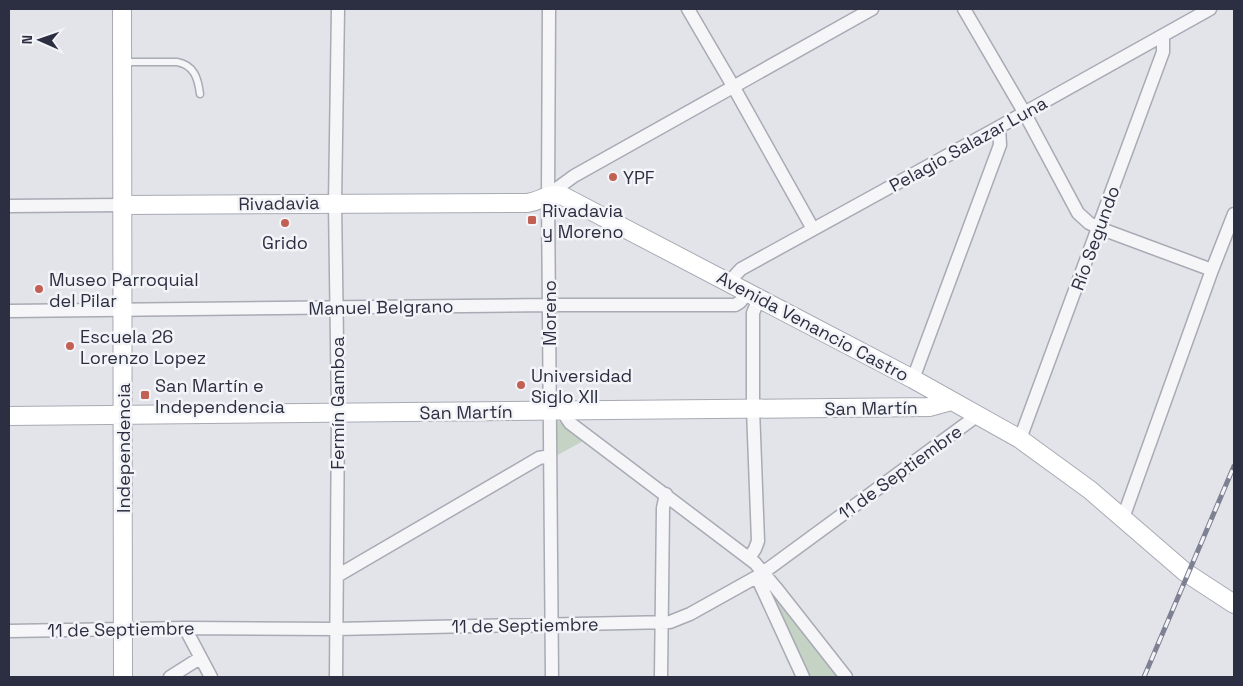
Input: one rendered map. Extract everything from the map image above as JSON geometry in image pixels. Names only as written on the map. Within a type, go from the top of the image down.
[{"type":"street","name":"Independencia","points":[[122,9],[123,677]]},
{"type":"street","name":"Fermín Gamboa","points":[[336,677],[338,413],[335,203],[338,9]]},
{"type":"street","name":"Moreno","points":[[549,9],[549,305],[557,411],[550,456],[552,677]]},
{"type":"street","points":[[688,9],[813,229]]},
{"type":"street","points":[[548,195],[574,176],[872,9]]},
{"type":"street","points":[[964,9],[1024,112],[1078,213],[1089,223],[1099,228],[1212,270]]},
{"type":"street","name":"Pelagio Salazar Luna","points":[[729,282],[741,268],[1210,9]]},
{"type":"street","name":"Río Segundo","points":[[1020,438],[1163,52],[1163,36]]},
{"type":"street","points":[[913,379],[1000,145],[999,127]]},
{"type":"street","name":"Rivadavia","points":[[9,206],[527,203],[534,202],[548,195]]},
{"type":"street","name":"Avenida Venancio Castro","points":[[548,195],[568,198],[913,379],[1020,438],[1090,490],[1192,577],[1234,604]]},
{"type":"street","points":[[1123,518],[1234,214]]},
{"type":"street","points":[[749,558],[758,541],[753,409],[754,295]]},
{"type":"street","name":"Manuel Belgrano","points":[[9,311],[549,305],[735,305],[754,295]]},
{"type":"street","name":"San Martín","points":[[9,416],[929,407],[951,400]]},
{"type":"street","points":[[557,411],[566,417],[570,423],[749,558],[846,677]]},
{"type":"street","name":"11 de Septiembre","points":[[9,631],[185,628],[336,629],[670,622],[690,614],[761,575],[978,415]]},
{"type":"street","points":[[337,576],[539,458],[550,456]]},
{"type":"street","points":[[661,677],[660,622],[663,508],[666,494]]},
{"type":"street","points":[[761,575],[803,677]]},
{"type":"street","points":[[185,628],[211,677]]},
{"type":"street","points":[[170,677],[200,658]]},
{"type":"lane","points":[[122,62],[177,62],[185,64],[197,77],[200,94]]},
{"type":"green space","points":[[556,419],[583,441],[556,456]]},
{"type":"green space","points":[[769,590],[772,590],[840,677],[810,677],[769,594]]},
{"type":"railway","points":[[1144,677],[1234,466]]},
{"type":"place","name":"YPF","points":[[613,177]]},
{"type":"place","name":"Rivadavia y Moreno","points":[[532,220]]},
{"type":"place","name":"Grido","points":[[285,223]]},
{"type":"place","name":"Museo Parroquial del Pilar","points":[[39,289]]},
{"type":"place","name":"Escuela 26 Lorenzo Lopez","points":[[70,346]]},
{"type":"place","name":"Universidad Siglo XII","points":[[521,385]]},
{"type":"place","name":"San Martín e Independencia","points":[[145,395]]}]
